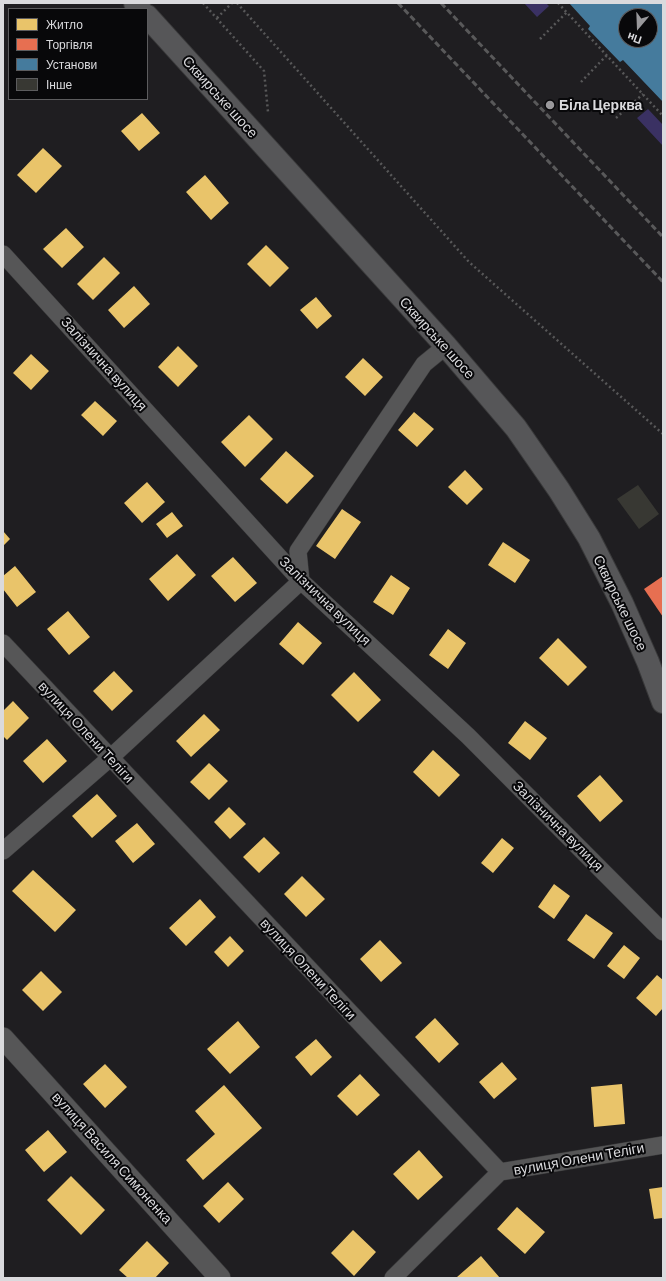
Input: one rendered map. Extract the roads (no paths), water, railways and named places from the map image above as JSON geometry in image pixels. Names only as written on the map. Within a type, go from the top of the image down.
[{"type":"main road","name":"Сквирське шосе","points":[[148,17],[446,346],[516,428],[589,538],[622,603],[648,662],[663,702]]},
{"type":"street","name":"Залізнична вулиця","points":[[3,254],[302,581],[468,736],[663,932]]},
{"type":"street","points":[[3,851],[110,758],[302,581],[298,551],[424,364],[446,346]]},
{"type":"street","name":"вулиця Олени Теліги","points":[[3,643],[500,1172],[663,1144]]},
{"type":"street","name":"вулиця Василя Симоненка","points":[[3,1038],[220,1278]]},
{"type":"street","points":[[393,1278],[500,1172]]},
{"type":"railway","points":[[398,3],[663,282]]},
{"type":"railway","points":[[441,3],[663,237]]},
{"type":"place","name":"Біла Церква","points":[[550,105]]}]
